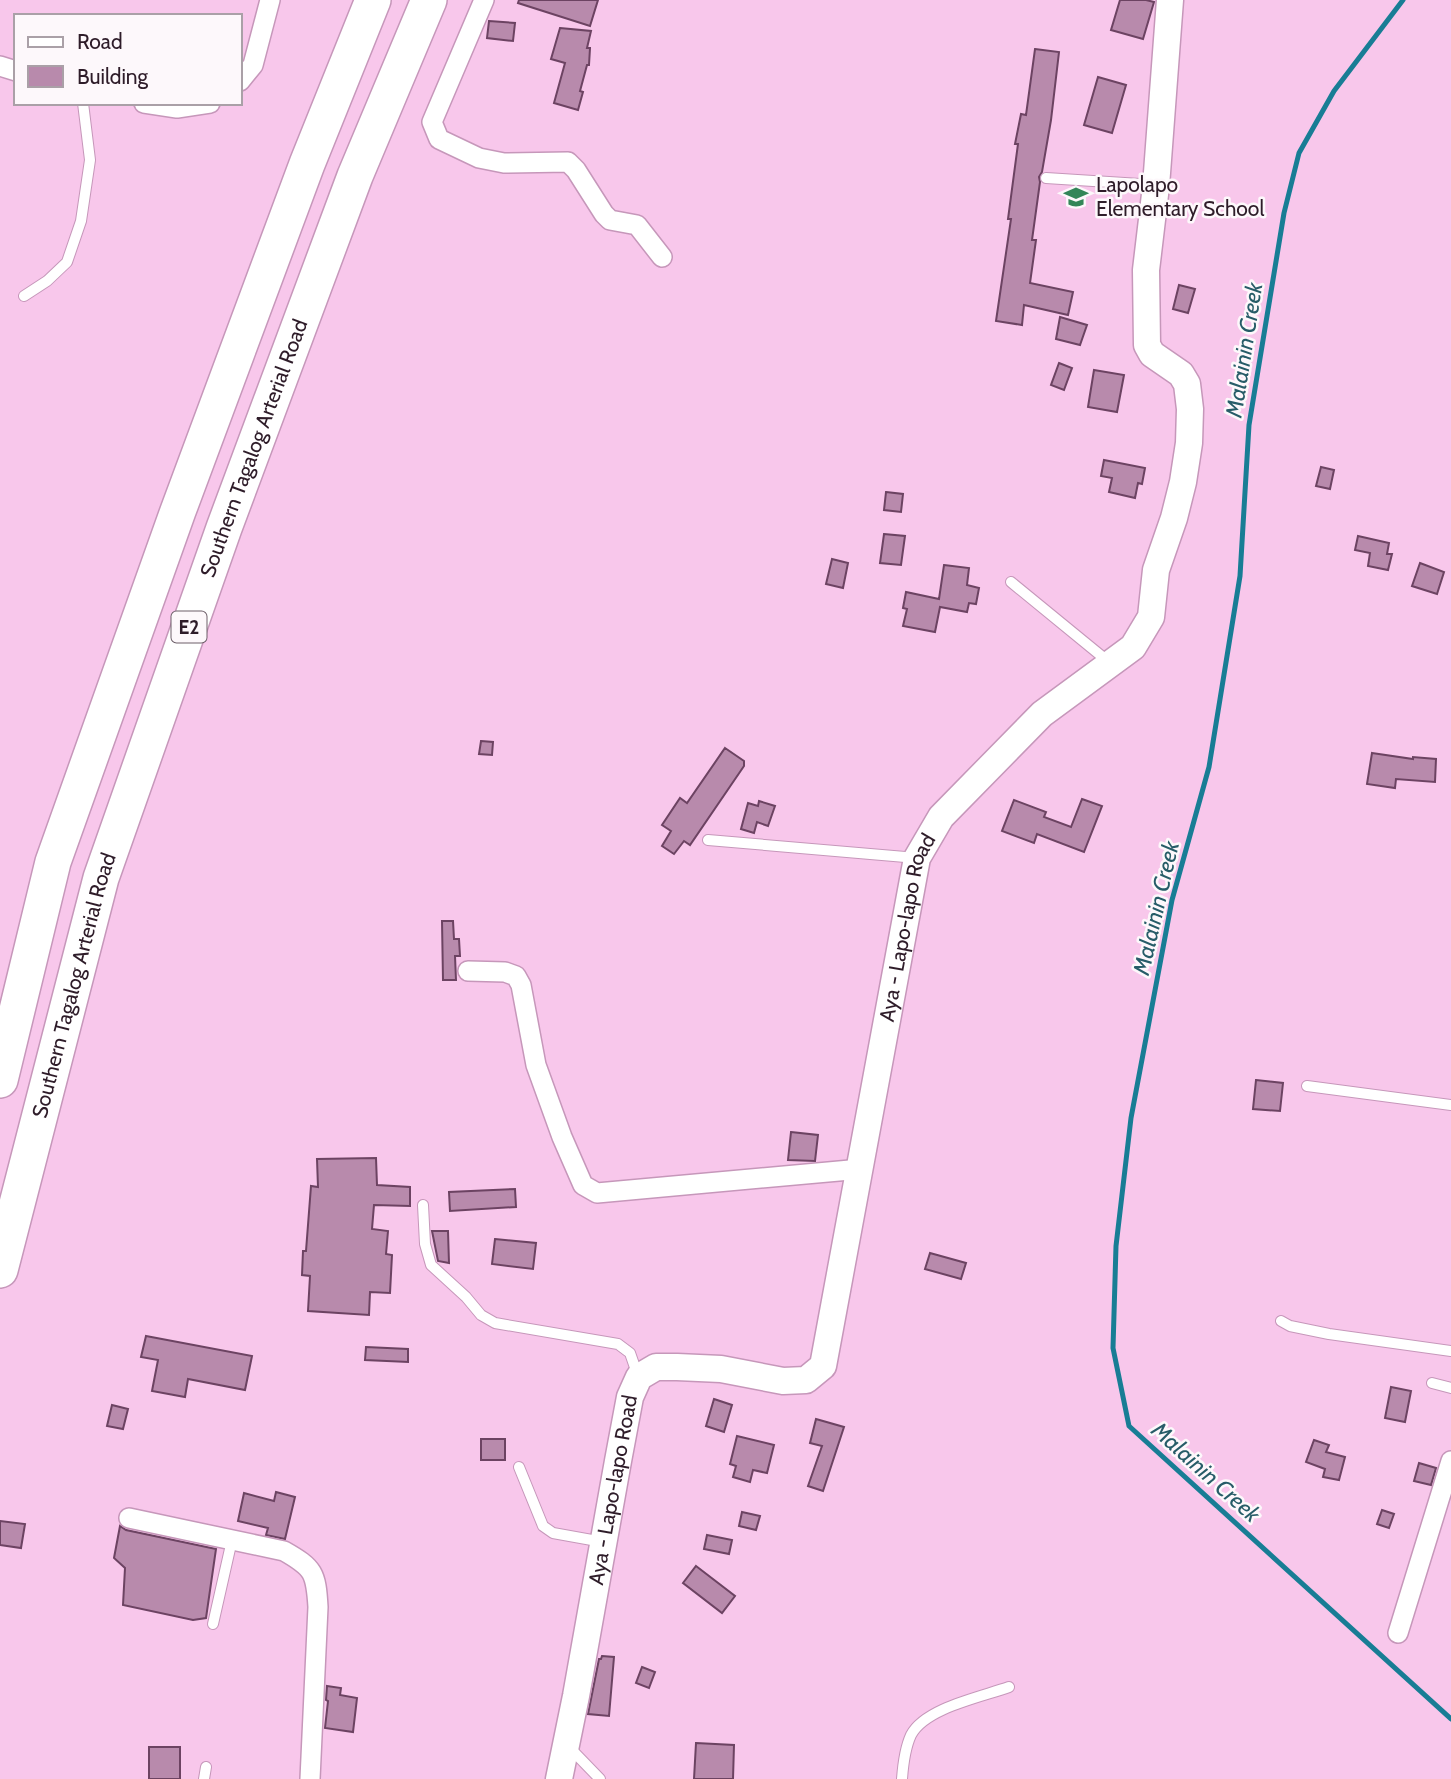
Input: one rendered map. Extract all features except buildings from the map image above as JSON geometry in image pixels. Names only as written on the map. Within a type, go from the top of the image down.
[{"type":"highway","name":"E2","points":[[0,1080],[53,862],[197,460],[307,164],[373,0]]},
{"type":"highway","name":"Southern Tagalog Arterial Road","points":[[0,1270],[101,878],[224,528],[355,176],[429,0]]},
{"type":"street","points":[[242,79],[253,65],[270,0]]},
{"type":"street","points":[[484,0],[432,122],[439,139],[479,158],[504,163],[568,162],[604,214],[610,220],[637,226],[662,257]]},
{"type":"street","name":"Aya - Lapo-lapo Road","points":[[559,1779],[630,1397],[639,1377],[656,1367],[677,1367],[721,1369],[783,1381],[806,1380],[823,1366],[917,858],[942,817],[1042,714],[1133,647],[1151,617],[1156,570],[1183,482],[1189,443],[1190,409],[1187,384],[1181,374],[1152,354],[1147,345],[1146,270],[1156,186],[1166,1]]},
{"type":"street","points":[[157,105],[177,108],[197,105]]},
{"type":"street","points":[[468,971],[505,972],[516,976],[522,985],[536,1065],[562,1137],[583,1185],[589,1189],[597,1192],[860,1169]]},
{"type":"street","points":[[1398,1633],[1451,1461]]},
{"type":"street","points":[[129,1518],[284,1551],[306,1563],[316,1580],[318,1607],[310,1779]]},
{"type":"lane","points":[[24,296],[47,281],[67,262],[81,221],[90,160],[83,105]]},
{"type":"lane","points":[[1046,178],[1156,186]]},
{"type":"lane","points":[[1011,582],[1110,663]]},
{"type":"lane","points":[[708,840],[917,858]]},
{"type":"lane","points":[[1307,1086],[1451,1105]]},
{"type":"lane","points":[[423,1205],[425,1244],[431,1265],[466,1297],[481,1315],[495,1323],[618,1344],[630,1353],[639,1377]]},
{"type":"lane","points":[[1281,1321],[1290,1326],[1329,1334],[1451,1351]]},
{"type":"lane","points":[[1432,1383],[1451,1388]]},
{"type":"lane","points":[[519,1467],[543,1526],[553,1533],[603,1542]]},
{"type":"lane","points":[[213,1624],[232,1540]]},
{"type":"lane","points":[[902,1779],[903,1762],[911,1735],[925,1718],[1009,1687]]},
{"type":"lane","points":[[566,1744],[600,1779]]},
{"type":"lane","points":[[204,1779],[206,1767]]},
{"type":"waterway","name":"Malainin Creek","points":[[1403,0],[1334,91],[1299,153],[1284,213],[1249,425],[1240,576],[1209,767],[1172,900],[1131,1118],[1116,1246],[1113,1348],[1129,1426],[1451,1719]]},
{"type":"place","name":"Lapolapo Elementary School","points":[[1076,197]]}]
